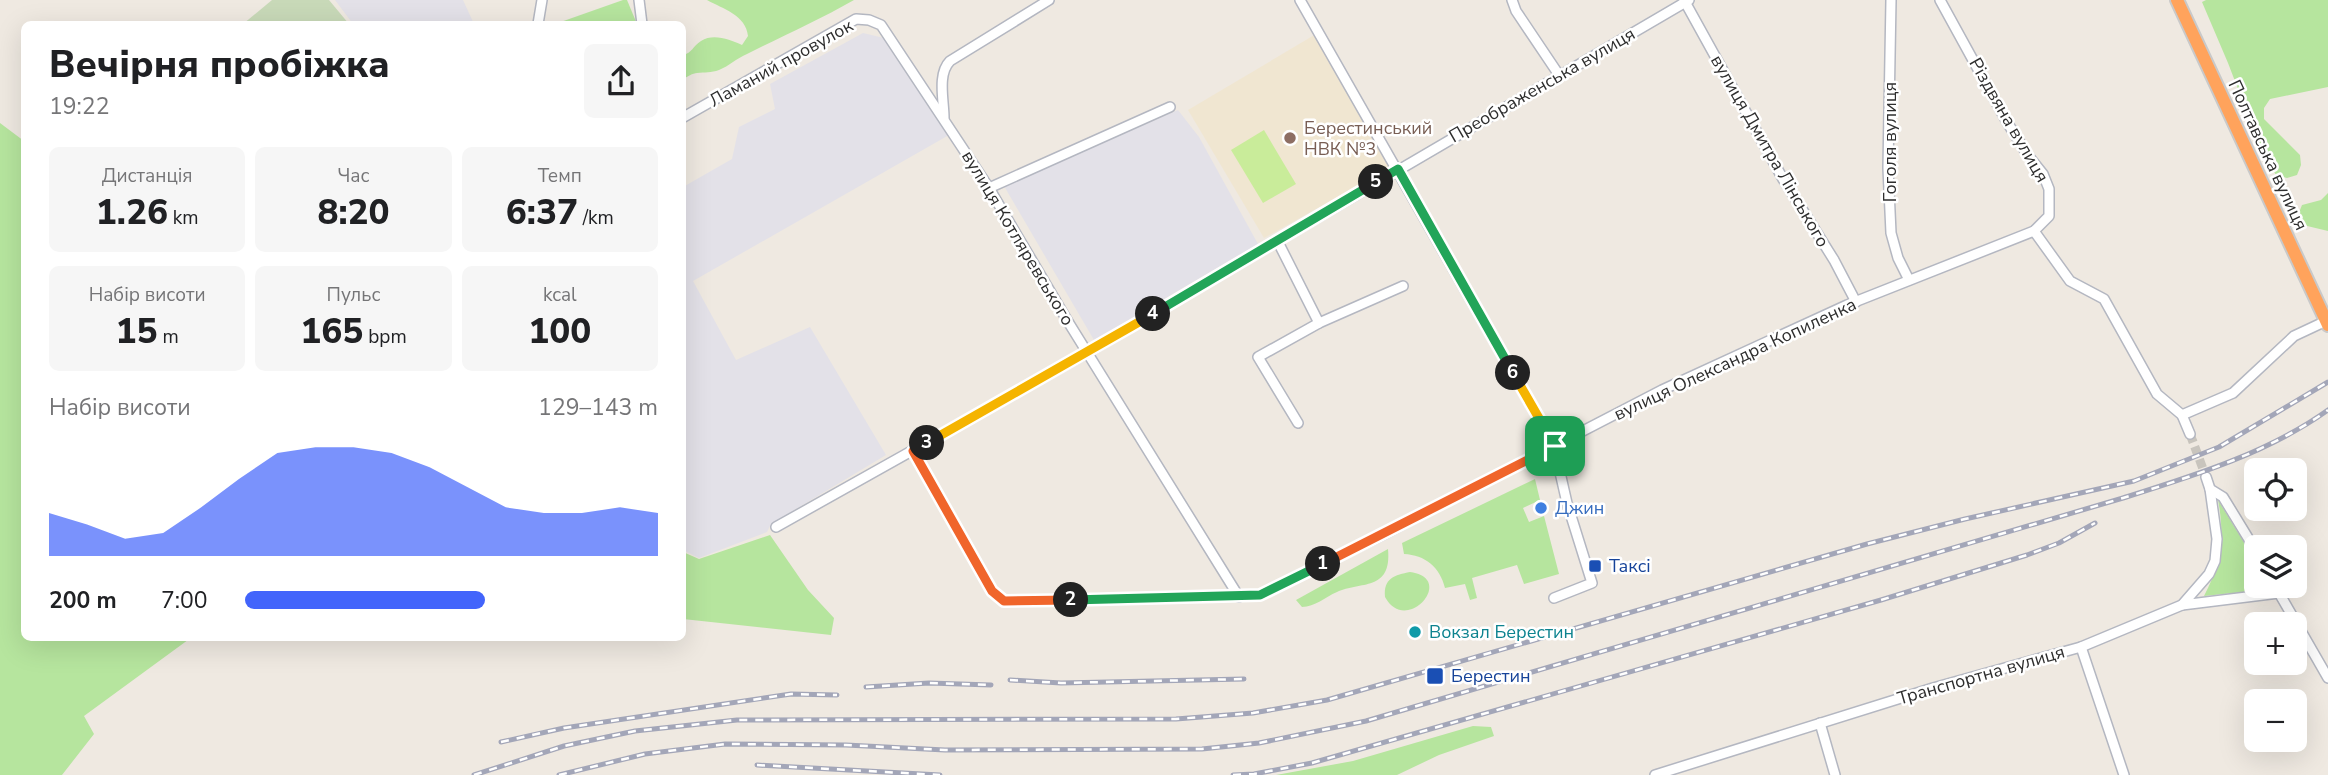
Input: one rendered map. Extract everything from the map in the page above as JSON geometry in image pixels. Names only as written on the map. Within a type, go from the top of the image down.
[{"type":"highway","name":"Полтавська вулиця","points":[[2177,0],[2327,323]]},
{"type":"street","points":[[538,21],[542,0]]},
{"type":"street","points":[[639,0],[642,21]]},
{"type":"street","points":[[944,120],[945,66],[1049,0]]},
{"type":"street","points":[[1300,0],[1555,446],[1567,503],[1592,583],[1553,598]]},
{"type":"street","points":[[1512,0],[1559,75]]},
{"type":"street","name":"Гоголя вулиця","points":[[1891,0],[1888,168],[1891,233],[1898,258],[1909,280]]},
{"type":"street","name":"Різдвяна вулиця","points":[[1940,0],[2007,122],[2043,174],[2049,189],[2049,216],[2034,230]]},
{"type":"street","name":"Преображенська вулиця","points":[[776,527],[1088,352],[1686,1]]},
{"type":"street","name":"вулиця Дмитра Лінського","points":[[1686,1],[1783,179],[1834,260],[1856,302]]},
{"type":"street","name":"Ламаний провулок","points":[[686,116],[856,19],[881,25]]},
{"type":"street","name":"вулиця Котляревського","points":[[881,25],[989,188],[1239,597]]},
{"type":"street","points":[[989,188],[1170,107]]},
{"type":"street","points":[[2034,230],[2070,281],[2104,299],[2157,394],[2182,415],[2190,434]]},
{"type":"street","name":"вулиця Олександра Копиленка","points":[[913,451],[992,591],[1004,601],[1260,595],[1662,390],[1781,334],[2034,230]]},
{"type":"street","points":[[1277,240],[1319,323]]},
{"type":"street","points":[[1298,424],[1258,357],[1319,323],[1403,286]]},
{"type":"street","points":[[2182,415],[2233,393],[2294,336],[2327,323]]},
{"type":"street","points":[[2206,477],[2210,489],[2223,497],[2246,535]]},
{"type":"street","name":"Транспортна вулиця","points":[[1655,775],[1933,688],[2081,647],[2182,605],[2209,575],[2215,561],[2217,539],[2210,489]]},
{"type":"street","points":[[2182,605],[2244,595]]},
{"type":"street","points":[[2282,598],[2328,678]]},
{"type":"street","points":[[2081,647],[2124,775]]},
{"type":"street","points":[[1820,723],[1835,775]]},
{"type":"shaded area","points":[[335,0],[463,0],[473,21],[351,21]]},
{"type":"shaded area","points":[[863,33],[884,38],[949,135],[693,281],[736,360],[810,327],[886,455],[771,524],[767,532],[699,558],[686,552],[686,185],[732,159],[739,127],[775,109],[770,84]]},
{"type":"shaded area","name":"Берестинський НВК №3","points":[[1316,34],[1391,167],[1264,238],[1188,110]]},
{"type":"shaded area","points":[[1178,110],[1199,137],[1258,244],[1094,340],[1004,186]]},
{"type":"green space","points":[[272,0],[329,0],[346,21],[247,21]]},
{"type":"green space","points":[[627,0],[636,21],[564,21]]},
{"type":"green space","points":[[707,0],[854,0],[723,68],[713,72],[695,73],[686,78],[686,54],[701,41],[717,37],[742,45],[748,36],[743,23]]},
{"type":"green space","points":[[2328,0],[2328,87],[2270,99],[2264,108],[2264,119],[2300,155],[2301,165],[2297,175],[2287,178],[2276,175],[2263,154],[2202,2]]},
{"type":"green space","points":[[0,123],[21,139],[21,641],[187,641],[84,716],[94,734],[62,775],[0,775]]},
{"type":"green space","points":[[1264,130],[1296,184],[1263,203],[1231,150]]},
{"type":"green space","points":[[2328,193],[2328,231],[2303,225],[2298,215],[2302,205],[2321,200]]},
{"type":"green space","points":[[1535,479],[1540,500],[1523,508],[1529,522],[1544,516],[1559,574],[1524,584],[1517,565],[1472,578],[1477,598],[1470,600],[1465,584],[1445,588],[1435,568],[1419,557],[1404,554],[1402,543]]},
{"type":"green space","points":[[2218,500],[2244,542],[2244,592],[2204,596],[2218,561],[2221,526]]},
{"type":"green space","points":[[770,535],[808,590],[834,618],[831,635],[686,619],[686,553],[699,559]]},
{"type":"green space","points":[[1388,549],[1388,563],[1380,579],[1337,592],[1307,607],[1302,607],[1296,600]]},
{"type":"green space","points":[[1410,572],[1423,576],[1429,584],[1428,593],[1415,608],[1404,610],[1394,607],[1385,597],[1386,585],[1391,578]]},
{"type":"green space","points":[[1473,726],[1491,727],[1494,736],[1439,755],[1397,775],[1276,775],[1353,761]]},
{"type":"tunnel","points":[[2190,434],[2206,477]]},
{"type":"railway","points":[[474,775],[564,746],[635,731],[737,720],[1176,719],[1253,713],[1327,700],[1867,544],[2134,481],[2219,447],[2328,382]]},
{"type":"railway","points":[[559,775],[645,754],[725,744],[846,745],[945,750],[1202,749],[1259,743],[1366,721],[2149,490],[2255,451],[2328,410]]},
{"type":"railway","points":[[1233,775],[1254,774],[1312,763],[1881,600],[2027,555],[2059,543],[2095,523]]},
{"type":"railway","points":[[1010,680],[1061,683],[1244,679]]},
{"type":"railway","points":[[866,687],[929,683],[991,685]]},
{"type":"railway","points":[[501,742],[564,728],[791,694],[837,695]]},
{"type":"railway","points":[[757,765],[940,775]]},
{"type":"place","name":"Берестинський НВК №3","points":[[1290,138]]},
{"type":"place","name":"Джин","points":[[1541,508]]},
{"type":"place","name":"Таксі","points":[[1595,566]]},
{"type":"place","name":"Вокзал Берестин","points":[[1415,632]]},
{"type":"place","name":"Берестин","points":[[1435,676]]},
{"type":"route","points":[[1398,169],[1555,446],[1260,595],[1004,601],[992,591],[913,451],[1088,352],[1398,169]]}]
